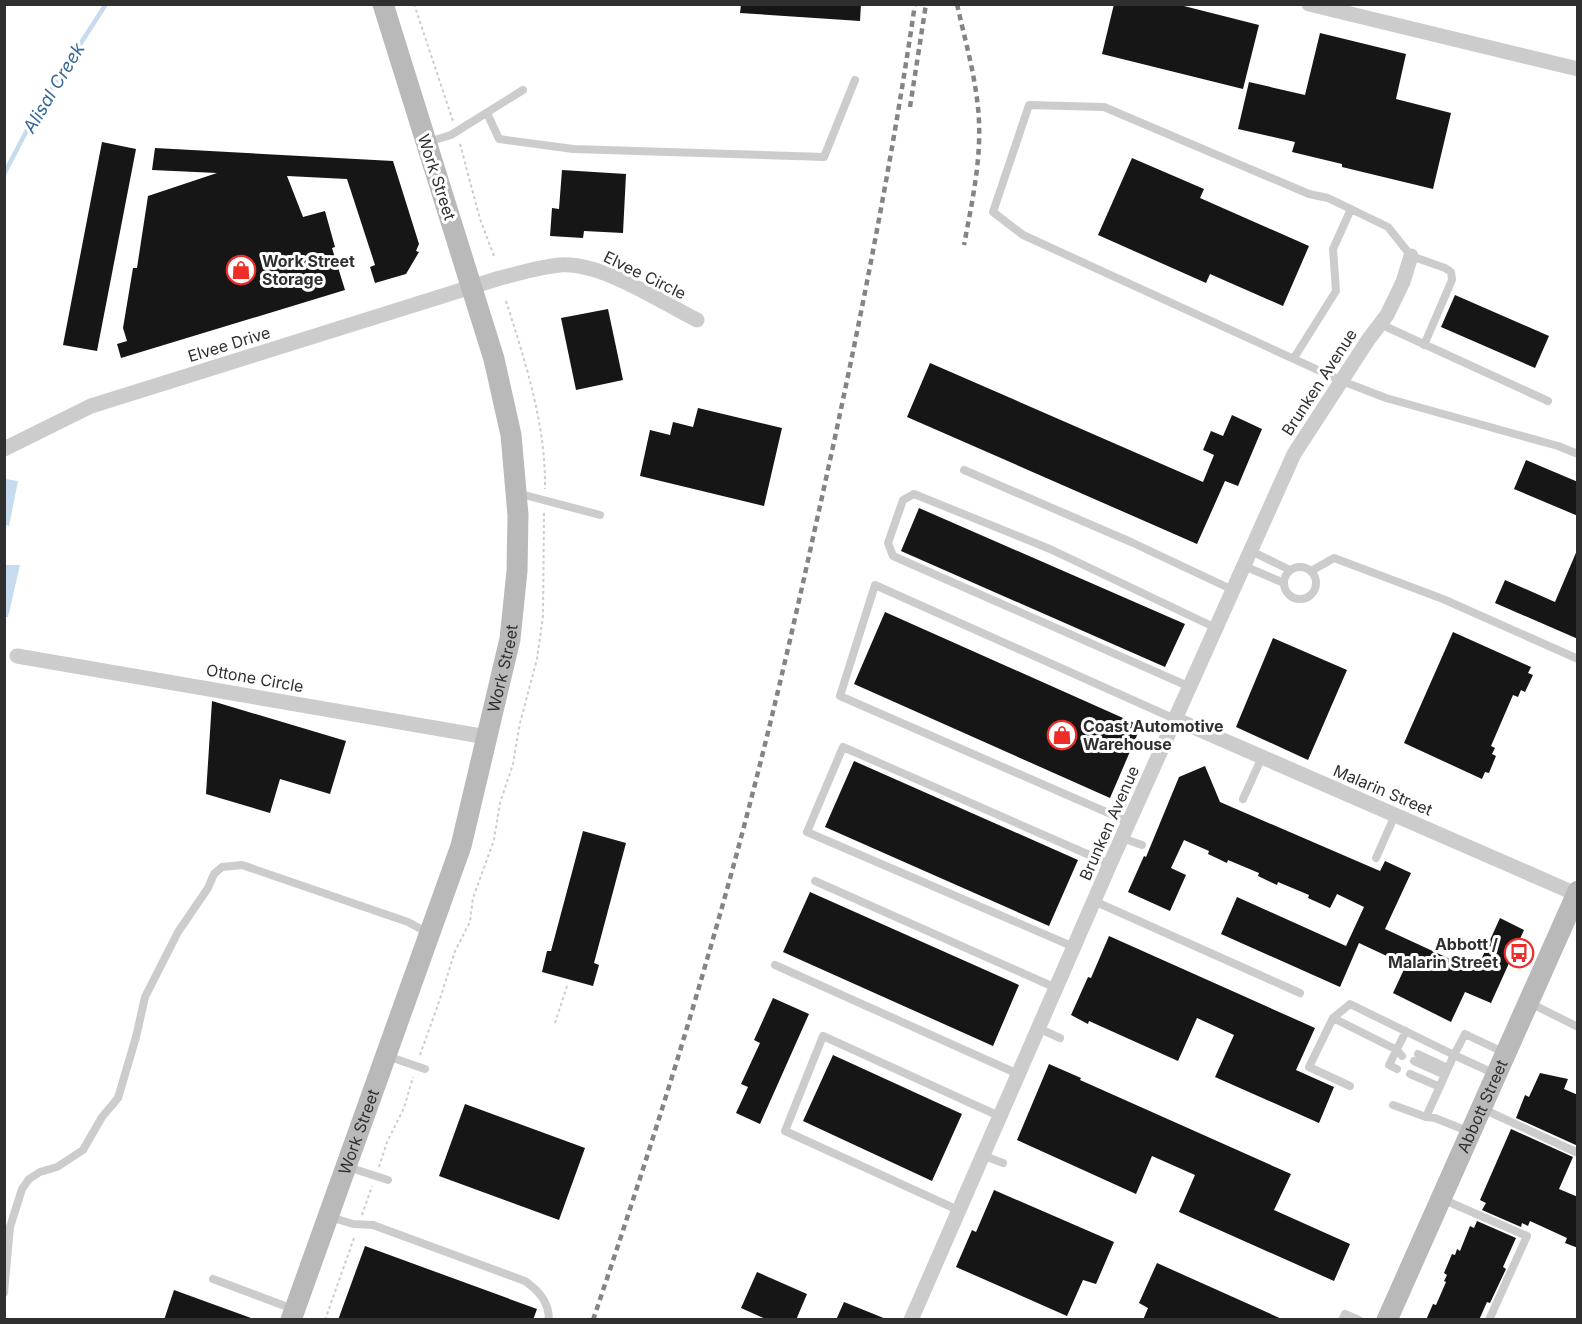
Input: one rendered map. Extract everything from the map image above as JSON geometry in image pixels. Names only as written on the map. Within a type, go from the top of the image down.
[{"type":"street","name":"Work Street","points":[[293,1314],[461,846],[510,639],[517,571],[518,515],[511,435],[494,359],[383,4]]},
{"type":"street","points":[[1310,4],[1578,69]]},
{"type":"street","name":"Brunken Avenue","points":[[916,1318],[958,1210],[999,1116],[1294,454],[1387,315],[1403,282],[1411,256]]},
{"type":"street","name":"Elvee Circle","points":[[471,287],[534,269],[561,265],[587,268],[610,276],[697,320]]},
{"type":"street","name":"Elvee Drive","points":[[4,449],[91,406],[471,287]]},
{"type":"street","name":"Ottone Circle","points":[[17,656],[487,737]]},
{"type":"street","name":"Malarin Street","points":[[1176,719],[1577,893]]},
{"type":"street","name":"Abbott Street","points":[[1387,1320],[1577,893]]},
{"type":"lane","points":[[487,113],[499,139],[562,148],[824,157],[855,80]]},
{"type":"lane","points":[[426,143],[451,135],[523,90]]},
{"type":"lane","points":[[1424,345],[1452,280],[1451,272],[1411,256],[1388,228],[1328,198],[1309,195],[1104,106],[1029,105],[993,213],[1023,235],[1342,381],[1386,398],[1558,446],[1578,454]]},
{"type":"lane","points":[[1294,358],[1336,291],[1332,249],[1350,209]]},
{"type":"lane","points":[[1380,324],[1548,401]]},
{"type":"lane","points":[[964,470],[1131,542],[1233,590]]},
{"type":"lane","points":[[516,493],[600,515]]},
{"type":"lane","points":[[1190,687],[893,556],[888,543],[903,500],[914,494],[1050,549],[1216,628]]},
{"type":"lane","points":[[1251,551],[1290,570]]},
{"type":"lane","points":[[1311,570],[1316,580],[1312,594],[1297,599],[1292,597],[1284,584],[1286,574],[1290,570],[1298,567],[1311,570],[1334,558],[1443,599],[1578,659]]},
{"type":"lane","points":[[1244,566],[1284,584]]},
{"type":"lane","points":[[1129,822],[840,696],[875,585],[1176,719]]},
{"type":"lane","points":[[1074,947],[807,832],[843,747],[1110,864]]},
{"type":"lane","points":[[1243,799],[1262,757]]},
{"type":"lane","points":[[1376,858],[1395,815]]},
{"type":"lane","points":[[1122,838],[1142,845]]},
{"type":"lane","points":[[4,1293],[10,1227],[22,1189],[34,1175],[57,1167],[83,1150],[102,1117],[118,1098],[145,997],[178,932],[208,888],[214,874],[222,867],[242,865],[408,922],[430,933]]},
{"type":"lane","points":[[815,881],[1056,988]]},
{"type":"lane","points":[[1094,901],[1300,993]]},
{"type":"lane","points":[[775,965],[1018,1074]]},
{"type":"lane","points":[[1529,1002],[1578,1027]]},
{"type":"lane","points":[[1350,1086],[1309,1067],[1334,1018],[1350,1004],[1497,1075]]},
{"type":"lane","points":[[1334,1018],[1401,1052]]},
{"type":"lane","points":[[1038,1028],[1060,1038]]},
{"type":"lane","points":[[1393,1067],[1401,1052],[1406,1031]]},
{"type":"lane","points":[[1426,1116],[1465,1034],[1506,1053]]},
{"type":"lane","points":[[958,1210],[784,1131],[823,1036],[999,1116]]},
{"type":"lane","points":[[386,1056],[425,1069]]},
{"type":"lane","points":[[1416,1058],[1446,1072]]},
{"type":"lane","points":[[1410,1074],[1440,1087]]},
{"type":"lane","points":[[1393,1105],[1435,1118],[1471,1133]]},
{"type":"lane","points":[[1482,1109],[1578,1153]]},
{"type":"lane","points":[[982,1155],[1003,1162]]},
{"type":"lane","points":[[346,1166],[388,1180]]},
{"type":"lane","points":[[1442,1199],[1527,1236],[1489,1320]]},
{"type":"lane","points":[[328,1216],[353,1224],[373,1225],[525,1281],[536,1289],[546,1303],[549,1320]]},
{"type":"lane","points":[[213,1279],[293,1314]]},
{"type":"lane","points":[[1342,1320],[1345,1314],[1359,1320]]},
{"type":"path","points":[[555,1023],[567,986]]},
{"type":"water","points":[[5,479],[18,481],[9,526],[5,525]]},
{"type":"water","points":[[5,565],[20,565],[8,617],[5,617]]},
{"type":"building","points":[[741,4],[861,4],[860,21],[740,13]]},
{"type":"building","points":[[1114,4],[1176,4],[1259,25],[1243,89],[1102,54]]},
{"type":"building","points":[[1320,33],[1406,54],[1396,99],[1451,113],[1433,189],[1342,167],[1342,164],[1292,152],[1295,142],[1238,129],[1249,82],[1305,95]]},
{"type":"building","points":[[102,142],[136,149],[97,351],[63,345]]},
{"type":"building","points":[[155,148],[393,161],[419,244],[416,251],[419,252],[406,274],[375,283],[370,267],[375,265],[347,179],[287,176],[303,217],[325,211],[335,247],[332,248],[345,290],[121,358],[117,344],[127,341],[123,328],[133,268],[137,268],[148,196],[217,173],[152,170]]},
{"type":"building","points":[[1132,158],[1204,189],[1200,198],[1309,246],[1283,306],[1210,274],[1206,283],[1098,235]]},
{"type":"building","points":[[562,170],[626,174],[623,233],[584,231],[583,238],[550,236],[552,208],[559,209]]},
{"type":"building","points":[[1455,295],[1549,336],[1535,368],[1441,327]]},
{"type":"building","points":[[608,309],[623,380],[576,390],[561,318]]},
{"type":"building","points":[[930,363],[1203,482],[1214,455],[1203,450],[1211,431],[1223,436],[1232,415],[1262,429],[1238,486],[1225,481],[1197,544],[907,417]]},
{"type":"building","points":[[698,408],[782,428],[764,506],[640,476],[650,430],[670,435],[673,422],[693,427]]},
{"type":"building","points":[[1526,460],[1578,482],[1578,516],[1514,489]]},
{"type":"building","points":[[919,508],[1185,624],[1165,667],[901,551]]},
{"type":"building","points":[[1578,548],[1578,639],[1495,603],[1505,580],[1555,602]]},
{"type":"building","points":[[885,612],[1141,726],[1110,798],[854,684]]},
{"type":"building","points":[[1453,632],[1531,667],[1528,673],[1533,675],[1525,692],[1521,690],[1518,697],[1513,695],[1491,746],[1495,748],[1492,754],[1496,756],[1489,773],[1485,772],[1482,779],[1404,743]]},
{"type":"building","points":[[1273,638],[1347,670],[1308,760],[1236,727]]},
{"type":"building","points":[[212,701],[346,741],[330,794],[280,779],[270,813],[206,794]]},
{"type":"building","points":[[854,761],[1078,860],[1049,926],[825,827]]},
{"type":"building","points":[[1205,766],[1220,802],[1380,871],[1385,861],[1411,873],[1385,929],[1476,971],[1500,918],[1524,930],[1491,1003],[1465,992],[1451,1022],[1393,993],[1406,965],[1359,943],[1340,987],[1221,934],[1237,897],[1346,946],[1364,907],[1337,894],[1330,908],[1308,898],[1309,895],[1278,882],[1277,885],[1258,876],[1259,873],[1228,860],[1227,863],[1208,854],[1209,851],[1184,840],[1171,868],[1186,875],[1170,911],[1128,892],[1144,856],[1146,857],[1179,777]]},
{"type":"building","points":[[583,831],[626,843],[594,963],[599,965],[593,986],[542,972],[547,951],[551,951]]},
{"type":"building","points":[[810,892],[1019,985],[993,1046],[783,952]]},
{"type":"building","points":[[1109,936],[1315,1028],[1296,1070],[1334,1087],[1319,1123],[1215,1077],[1234,1035],[1197,1018],[1178,1061],[1071,1015],[1088,977],[1091,978]]},
{"type":"building","points":[[773,998],[809,1014],[760,1124],[736,1113],[748,1087],[741,1084],[760,1043],[754,1040]]},
{"type":"building","points":[[833,1055],[962,1114],[932,1181],[803,1121]]},
{"type":"building","points":[[1049,1064],[1291,1174],[1274,1210],[1350,1244],[1334,1281],[1179,1212],[1195,1175],[1152,1156],[1136,1194],[1017,1140]]},
{"type":"building","points":[[1540,1073],[1568,1079],[1564,1089],[1578,1095],[1578,1146],[1516,1118],[1525,1095],[1529,1097]]},
{"type":"building","points":[[465,1104],[585,1148],[559,1220],[439,1176]]},
{"type":"building","points":[[1511,1129],[1573,1157],[1559,1189],[1578,1197],[1578,1248],[1565,1243],[1567,1238],[1530,1221],[1528,1226],[1522,1223],[1521,1227],[1482,1210],[1486,1203],[1480,1200]]},
{"type":"building","points":[[994,1190],[1114,1242],[1096,1284],[1083,1280],[1067,1316],[956,1267],[972,1230],[976,1232]]},
{"type":"building","points":[[1477,1221],[1516,1238],[1503,1267],[1506,1269],[1490,1303],[1487,1302],[1479,1320],[1426,1320],[1433,1304],[1436,1305],[1446,1282],[1444,1281],[1447,1275],[1444,1273],[1452,1254],[1455,1255],[1457,1249],[1460,1251],[1470,1226],[1474,1228]]},
{"type":"building","points":[[365,1246],[537,1309],[533,1320],[338,1320]]},
{"type":"building","points":[[1157,1263],[1284,1320],[1143,1320],[1148,1308],[1139,1303]]},
{"type":"building","points":[[757,1272],[807,1294],[796,1320],[768,1320],[741,1308]]},
{"type":"building","points":[[174,1290],[251,1318],[250,1320],[164,1320]]},
{"type":"building","points":[[844,1302],[886,1319],[886,1320],[836,1320]]},
{"type":"waterway","name":"Alisal Creek","points":[[4,174],[36,113],[106,4]]},
{"type":"railway","points":[[593,1320],[695,1002],[738,851],[765,745],[856,336],[894,137],[915,4]]},
{"type":"railway","points":[[910,107],[926,4]]},
{"type":"railway","points":[[957,4],[973,75],[979,118],[977,173],[964,245]]},
{"type":"place","name":"Work Street Storage","points":[[241,270]]},
{"type":"place","name":"Coast Automotive Warehouse","points":[[1062,735]]},
{"type":"place","name":"Abbott / Malarin Street","points":[[1519,953]]}]
